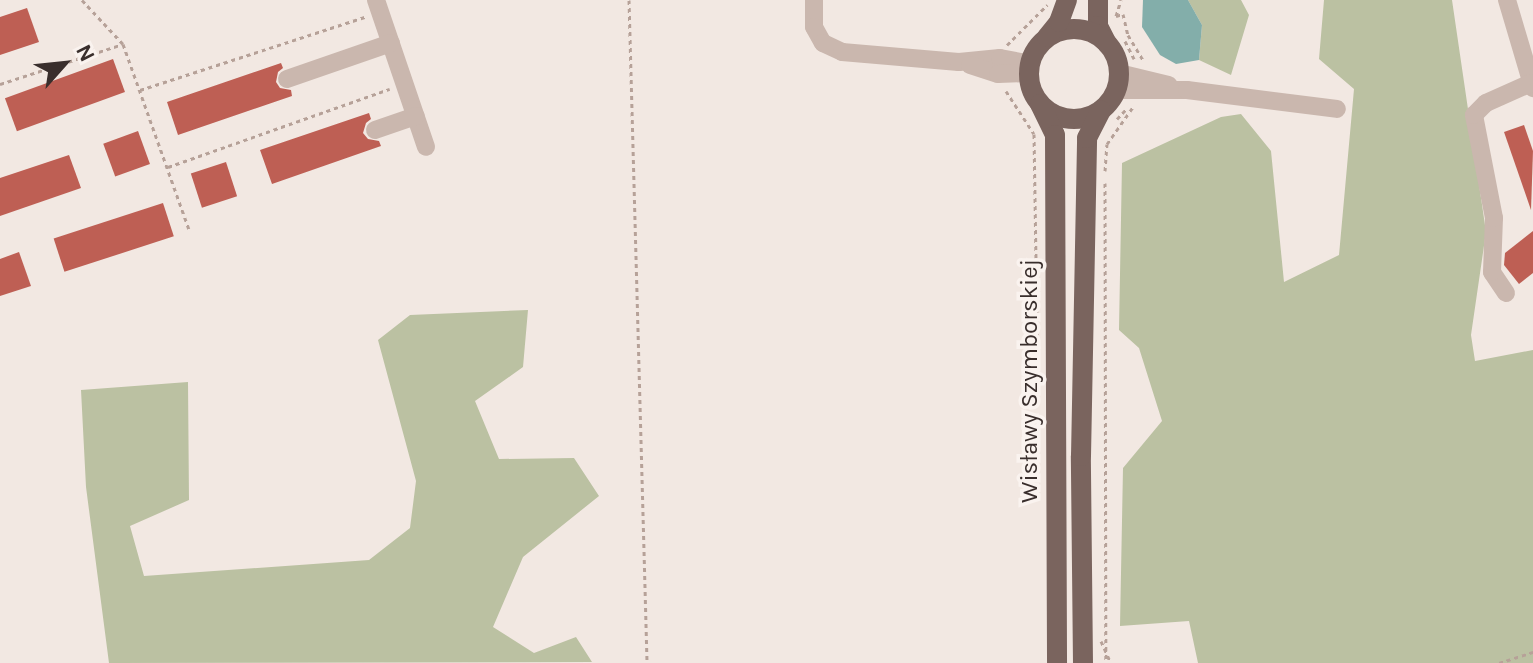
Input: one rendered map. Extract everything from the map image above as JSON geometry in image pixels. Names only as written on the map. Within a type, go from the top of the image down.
[{"type":"main road","points":[[1029,68],[1059,22],[1067,0]]},
{"type":"main road","points":[[1083,663],[1081,456],[1087,138],[1107,116],[1124,77],[1114,38],[1098,26],[1105,3]]},
{"type":"main road","points":[[1047,37],[1062,30],[1078,29],[1114,38]]},
{"type":"main road","name":"Wisławy Szymborskiej","points":[[1029,68],[1030,84],[1055,135],[1057,663]]},
{"type":"main road","points":[[1040,104],[1053,114],[1069,119],[1107,116]]},
{"type":"street","points":[[814,0],[814,27],[823,43],[842,52],[959,62],[1000,58],[1029,68]]},
{"type":"street","points":[[1506,293],[1492,272],[1494,218],[1474,115],[1486,103],[1532,85],[1507,0]]},
{"type":"street","points":[[378,6],[426,147]]},
{"type":"street","points":[[287,79],[391,43]]},
{"type":"street","points":[[1124,77],[1187,90],[1337,109]]},
{"type":"street","points":[[375,130],[416,116]]},
{"type":"path","points":[[82,0],[123,44],[189,229]]},
{"type":"path","points":[[629,0],[647,663]]},
{"type":"path","points":[[1001,53],[1049,0]]},
{"type":"path","points":[[1115,18],[1121,0]]},
{"type":"path","points":[[1105,3],[1115,18]]},
{"type":"path","points":[[140,90],[378,6]]},
{"type":"path","points":[[1115,18],[1123,14],[1128,35],[1146,65]]},
{"type":"path","points":[[1114,38],[1124,77]]},
{"type":"path","points":[[0,84],[123,44]]},
{"type":"path","points":[[168,167],[405,84]]},
{"type":"path","points":[[1005,90],[1034,134],[1037,346]]},
{"type":"path","points":[[1106,653],[1105,175],[1107,144],[1137,100],[1107,116]]},
{"type":"path","points":[[1101,141],[1101,170]]},
{"type":"path","points":[[1101,184],[1099,638],[1109,663]]},
{"type":"path","points":[[1499,663],[1533,652]]},
{"type":"green space","points":[[1188,0],[1241,0],[1249,15],[1231,75],[1199,60],[1202,25]]},
{"type":"green space","points":[[1324,0],[1452,0],[1486,232],[1471,335],[1475,361],[1533,350],[1533,663],[1198,663],[1189,621],[1120,626],[1123,468],[1162,421],[1139,348],[1119,330],[1122,163],[1221,117],[1241,114],[1271,151],[1284,282],[1339,255],[1354,89],[1319,59]]},
{"type":"green space","points":[[528,310],[523,367],[475,401],[499,459],[574,458],[599,496],[523,557],[493,627],[534,653],[576,637],[592,662],[109,663],[86,487],[81,390],[188,382],[189,500],[130,526],[144,576],[369,560],[410,528],[416,481],[378,340],[410,315]]},
{"type":"water","points":[[1143,0],[1188,0],[1202,25],[1199,60],[1176,64],[1160,55],[1142,27]]},
{"type":"building","points":[[27,8],[39,42],[0,55],[0,17]]},
{"type":"building","points":[[113,59],[125,92],[17,131],[5,98]]},
{"type":"building","points":[[281,63],[283,68],[278,72],[276,82],[280,88],[291,90],[292,96],[178,135],[167,102]]},
{"type":"building","points":[[369,113],[371,119],[363,133],[368,139],[379,141],[381,146],[272,184],[260,150]]},
{"type":"building","points":[[1524,125],[1533,151],[1531,210],[1504,132]]},
{"type":"building","points":[[138,131],[150,164],[115,177],[103,144]]},
{"type":"building","points":[[69,155],[81,188],[0,216],[0,178]]},
{"type":"building","points":[[226,162],[237,196],[202,208],[191,173]]},
{"type":"building","points":[[163,203],[174,236],[64,272],[54,239]]},
{"type":"building","points":[[1533,231],[1533,273],[1519,284],[1504,265],[1505,253]]},
{"type":"building","points":[[19,252],[31,286],[0,296],[0,259]]}]
